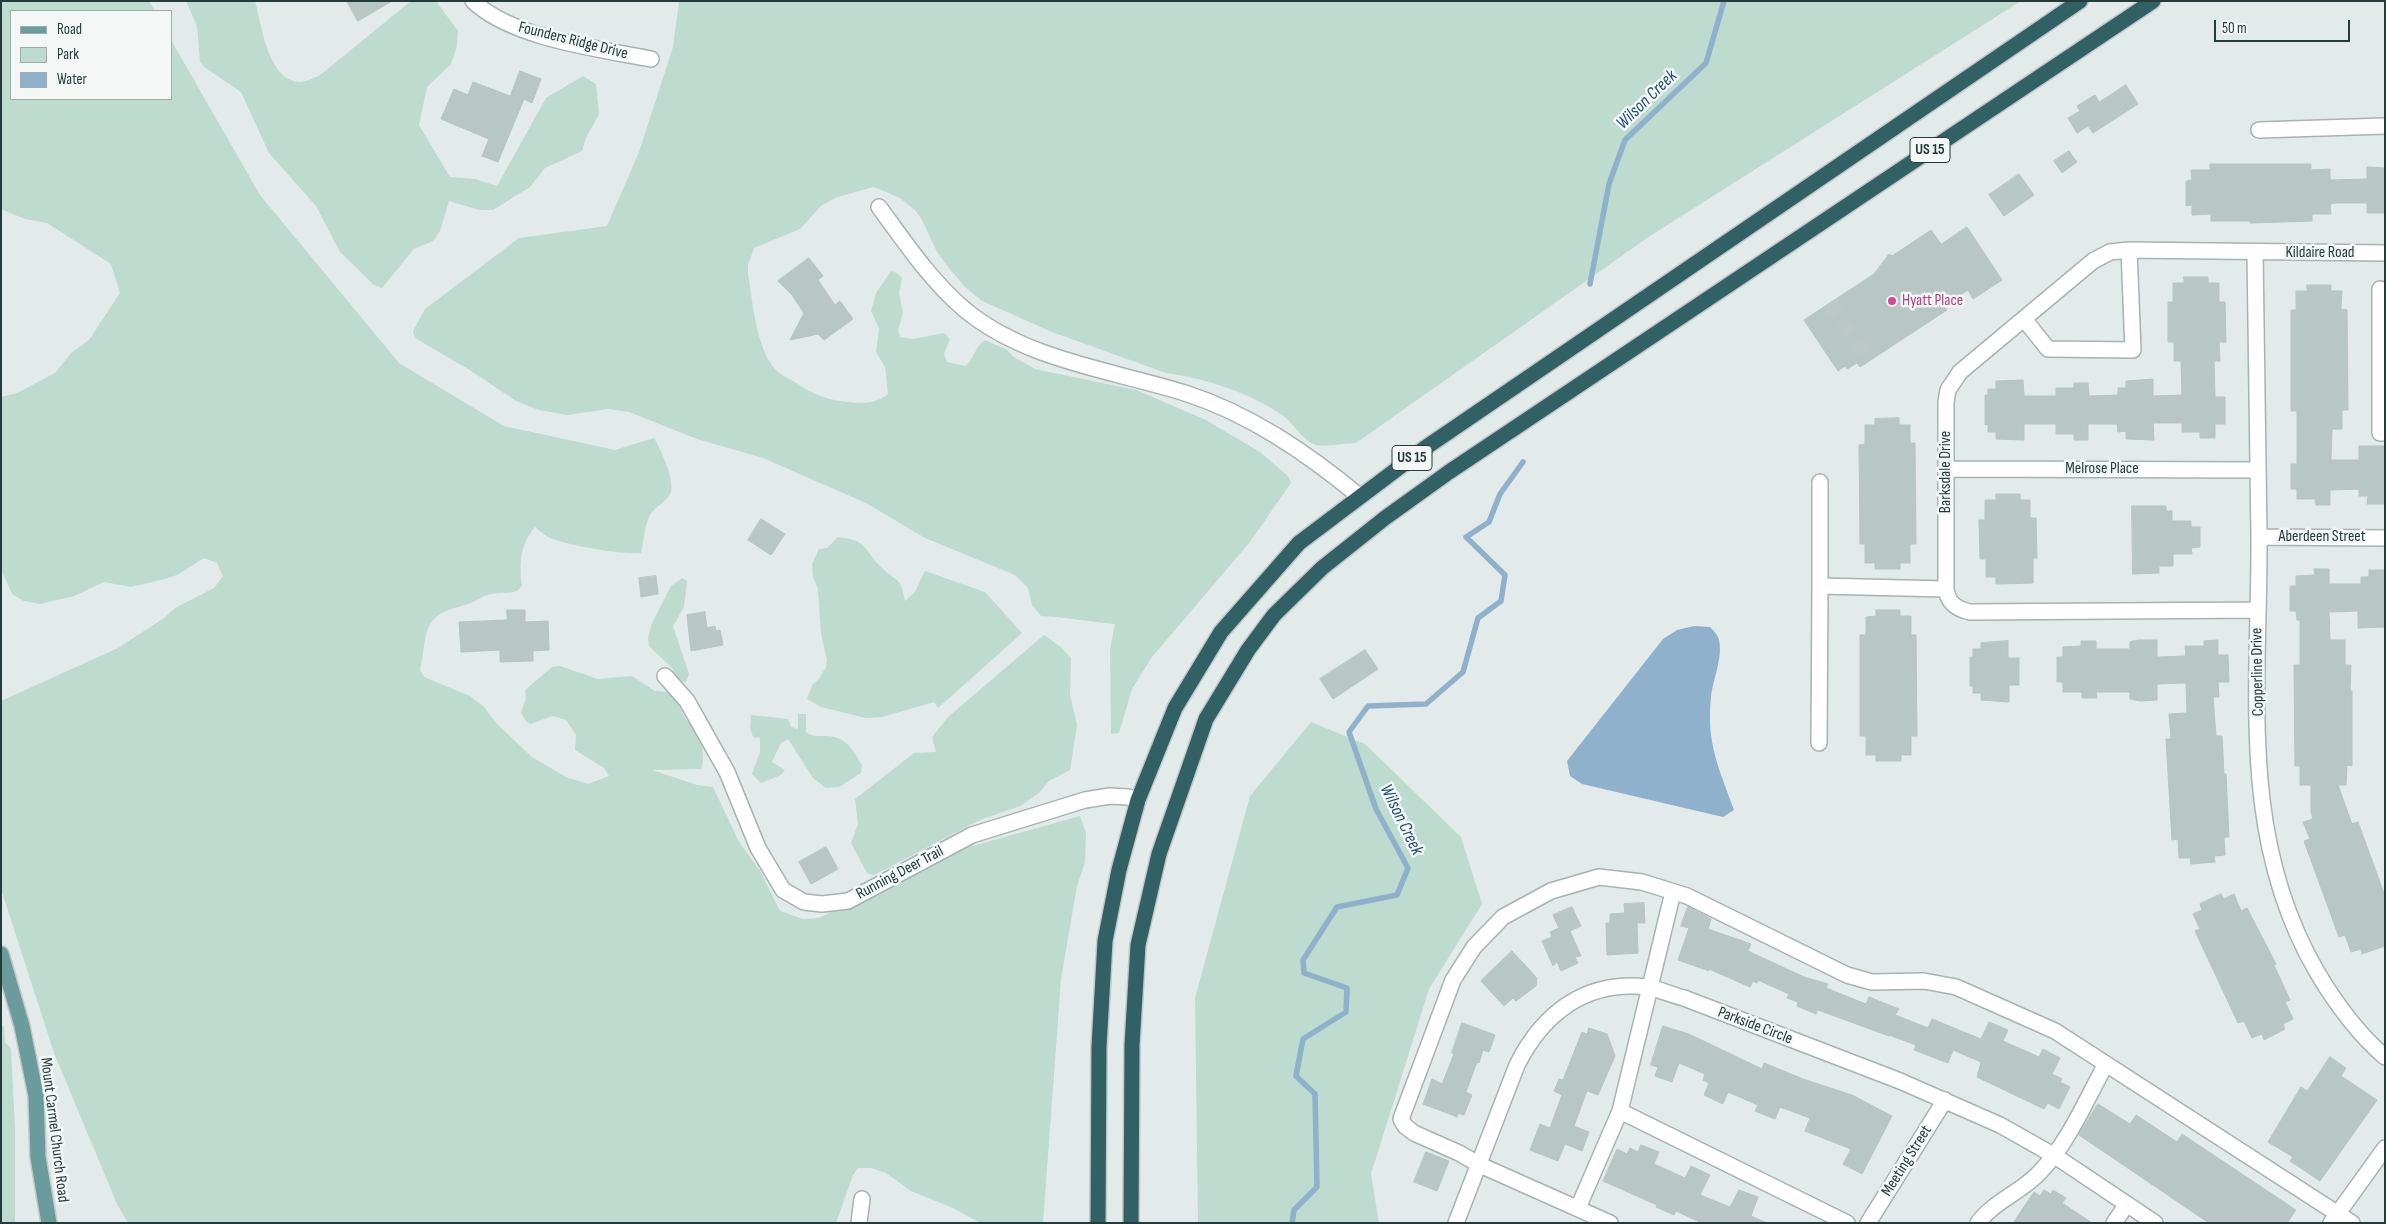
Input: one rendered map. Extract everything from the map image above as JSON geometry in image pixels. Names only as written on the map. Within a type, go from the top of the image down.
[{"type":"highway","name":"US 15","points":[[1098,1223],[1099,1047],[1105,942],[1119,870],[1138,800],[1175,708],[1221,632],[1298,543],[1359,496],[1425,448],[2080,1]]},
{"type":"highway","name":"US 15","points":[[1131,1223],[1132,1045],[1138,945],[1159,854],[1206,719],[1248,650],[1274,615],[1322,568],[1385,518],[1449,472],[2153,1]]},
{"type":"main road","name":"Mount Carmel Church Road","points":[[1,954],[22,1026],[36,1096],[38,1157],[49,1223]]},
{"type":"street","name":"Founders Ridge Drive","points":[[473,1],[512,26],[568,42],[651,59]]},
{"type":"street","points":[[2258,130],[2385,126]]},
{"type":"street","points":[[879,208],[923,266],[964,309],[1007,337],[1087,366],[1186,394],[1230,412],[1272,433],[1321,465],[1359,496]]},
{"type":"street","points":[[2024,319],[2048,349],[2134,350],[2129,250]]},
{"type":"street","name":"Barksdale Drive","points":[[1946,589],[1946,402],[1952,381],[1971,362],[2093,261],[2110,252],[2129,250],[2255,252]]},
{"type":"street","name":"Kildaire Road","points":[[2255,252],[2385,253]]},
{"type":"street","name":"Copperline Drive","points":[[2255,252],[2259,537],[2257,610],[2259,769],[2263,818],[2277,881],[2294,930],[2327,989],[2349,1020],[2385,1058]]},
{"type":"street","points":[[2380,289],[2380,433],[2385,433]]},
{"type":"street","name":"Melrose Place","points":[[1947,469],[2257,470]]},
{"type":"street","points":[[1819,743],[1820,482]]},
{"type":"street","name":"Aberdeen Street","points":[[2259,537],[2385,538]]},
{"type":"street","points":[[1820,586],[1946,589],[1950,602],[1958,608],[1970,612],[2257,610]]},
{"type":"street","name":"Running Deer Trail","points":[[665,676],[687,700],[727,772],[758,848],[783,890],[804,902],[822,904],[848,901],[972,835],[1085,800],[1110,796],[1128,797],[1138,800]]},
{"type":"street","points":[[1610,1223],[1480,1166],[1459,1153],[1414,1133],[1405,1126],[1402,1119],[1452,980],[1474,948],[1503,917],[1551,891],[1599,877],[1642,882],[1687,896],[1847,975],[1872,982],[1924,980],[1956,987],[2055,1031],[2334,1218],[2352,1223]]},
{"type":"street","points":[[1578,1208],[1620,1111],[1673,892]]},
{"type":"street","name":"Parkside Circle","points":[[1456,1223],[1528,1043],[1544,1024],[1562,1008],[1582,996],[1619,988],[1649,987],[1684,998],[1900,1081],[2000,1125],[2055,1156],[2155,1223]]},
{"type":"street","points":[[1978,1223],[1997,1204],[2021,1189],[2055,1156],[2106,1064]]},
{"type":"street","name":"Meeting Street","points":[[1868,1223],[1945,1100]]},
{"type":"street","points":[[1620,1111],[1847,1223]]},
{"type":"street","points":[[2334,1218],[2385,1148]]},
{"type":"street","points":[[859,1223],[862,1199]]},
{"type":"street","points":[[2114,1223],[2127,1204]]},
{"type":"green space","points":[[1,1],[149,1],[154,10],[10,10],[10,100],[172,100],[172,42],[260,195],[399,363],[504,426],[615,450],[654,438],[668,467],[671,491],[669,496],[650,515],[645,529],[641,553],[608,551],[567,543],[548,537],[535,527],[526,540],[521,563],[522,586],[517,591],[485,596],[444,612],[433,620],[426,635],[420,670],[424,677],[470,696],[483,706],[497,724],[532,757],[566,777],[588,784],[609,776],[604,768],[575,750],[576,735],[566,720],[552,716],[531,724],[526,721],[521,713],[526,698],[525,690],[552,667],[560,666],[598,679],[632,676],[655,691],[669,692],[675,697],[685,718],[702,737],[703,761],[701,769],[652,770],[697,785],[713,787],[739,842],[760,871],[780,911],[803,919],[819,918],[965,848],[1080,816],[1086,833],[1085,862],[1077,886],[1061,979],[1043,1223],[980,1223],[953,1208],[911,1191],[886,1173],[871,1168],[858,1168],[853,1175],[836,1223],[128,1223],[117,1204],[54,1053],[1,889],[1,701],[118,648],[164,618],[175,608],[214,588],[223,576],[217,563],[204,558],[177,575],[131,587],[104,582],[74,596],[40,604],[24,601],[12,594],[1,569],[1,397],[17,393],[55,373],[71,353],[89,340],[120,293],[111,264],[47,223],[25,219],[1,209]]},
{"type":"green space","points":[[186,1],[255,1],[264,37],[274,63],[280,72],[289,79],[300,82],[319,76],[411,1],[436,1],[458,31],[457,46],[451,64],[427,87],[419,125],[450,177],[475,179],[497,186],[546,98],[583,76],[596,84],[599,114],[586,138],[582,151],[545,168],[530,187],[493,210],[479,210],[449,201],[440,231],[433,241],[414,249],[382,288],[374,285],[340,252],[316,206],[269,153],[241,92],[204,67],[200,61],[197,26]]},
{"type":"green space","points":[[679,1],[2021,1],[1650,236],[1356,443],[1317,445],[1307,440],[1282,415],[1241,393],[1197,379],[1166,373],[1052,332],[982,301],[965,287],[937,252],[922,220],[915,210],[900,198],[873,187],[835,198],[821,206],[800,229],[754,248],[748,265],[748,274],[760,340],[765,352],[778,372],[818,395],[840,401],[865,403],[877,400],[888,394],[885,367],[876,352],[879,328],[871,311],[876,293],[891,271],[897,273],[902,278],[899,293],[903,313],[898,330],[900,337],[914,339],[944,333],[950,339],[944,354],[947,362],[965,366],[985,340],[1007,350],[1014,357],[1035,369],[1136,390],[1206,420],[1260,452],[1288,476],[1291,483],[1250,542],[1152,657],[1132,689],[1119,733],[1111,734],[1110,650],[1115,624],[1041,616],[1032,605],[1028,588],[1015,575],[925,538],[866,503],[763,458],[697,439],[629,412],[608,409],[567,415],[539,410],[516,401],[468,369],[415,338],[413,331],[425,309],[519,238],[607,226],[639,152],[673,47]]},
{"type":"green space","points":[[838,537],[848,538],[860,543],[881,567],[900,583],[905,601],[915,592],[925,571],[985,592],[1022,633],[938,708],[934,702],[882,717],[866,718],[821,707],[807,699],[812,685],[818,680],[826,667],[827,660],[821,634],[818,589],[813,577],[812,564],[819,549],[827,548]]},
{"type":"green space","points":[[682,578],[687,581],[684,607],[673,626],[689,674],[686,682],[679,681],[672,668],[649,646],[648,638],[652,623],[671,586]]},
{"type":"green space","points":[[1044,635],[1061,647],[1071,658],[1070,695],[1077,725],[1070,770],[1049,781],[1039,793],[1020,806],[980,820],[873,875],[867,873],[851,843],[858,824],[855,799],[914,753],[936,752],[932,737],[948,717]]},
{"type":"green space","points":[[798,714],[806,714],[806,732],[809,734],[839,738],[844,741],[862,765],[861,773],[839,787],[826,788],[813,778],[788,739],[781,743],[772,762],[785,770],[781,775],[761,783],[752,774],[760,752],[760,738],[753,737],[750,728],[751,715],[788,719],[791,727],[798,729]]},
{"type":"green space","points":[[1311,722],[1365,744],[1461,837],[1482,904],[1429,989],[1371,1174],[1379,1223],[1198,1223],[1195,998],[1250,796]]},
{"type":"green space","points":[[1,1024],[4,1027],[5,1042],[11,1049],[15,1128],[15,1223],[1,1223]]},
{"type":"water","points":[[1694,626],[1710,627],[1717,634],[1719,640],[1720,654],[1711,697],[1710,728],[1715,755],[1734,810],[1723,817],[1582,784],[1570,776],[1567,761],[1663,639],[1677,630]]},
{"type":"building","points":[[347,1],[392,1],[358,21]]},
{"type":"building","points":[[520,71],[541,79],[532,103],[524,99],[498,162],[482,156],[489,139],[441,119],[454,89],[468,95],[473,82],[510,96]]},
{"type":"building","points":[[2126,85],[2138,104],[2093,133],[2088,126],[2077,133],[2068,118],[2080,111],[2077,106],[2095,95],[2099,102]]},
{"type":"building","points":[[2069,151],[2077,162],[2062,173],[2054,161]]},
{"type":"building","points":[[2210,164],[2311,164],[2311,170],[2330,169],[2330,180],[2367,179],[2367,167],[2385,168],[2385,213],[2367,213],[2367,203],[2336,203],[2330,204],[2331,214],[2312,214],[2312,221],[2250,223],[2250,221],[2211,221],[2211,214],[2192,215],[2192,205],[2186,206],[2186,181],[2192,180],[2191,170],[2210,170]]},
{"type":"building","points":[[2019,174],[2034,195],[2004,216],[1989,195]]},
{"type":"building","name":"Hyatt Place","points":[[1967,227],[2002,280],[1973,299],[1968,290],[1944,306],[1947,310],[1860,367],[1857,363],[1847,369],[1845,366],[1838,371],[1804,320],[1874,274],[1889,254],[1892,256],[1931,230],[1941,244]]},
{"type":"building","points":[[809,258],[823,276],[818,280],[835,305],[840,301],[853,319],[824,340],[818,334],[790,340],[804,313],[792,295],[778,281]]},
{"type":"building","points":[[2184,277],[2208,277],[2208,283],[2219,283],[2219,302],[2225,302],[2226,342],[2219,342],[2220,361],[2214,361],[2215,397],[2225,397],[2225,424],[2215,424],[2215,438],[2200,438],[2200,432],[2182,432],[2182,423],[2153,423],[2154,440],[2126,439],[2126,431],[2118,432],[2117,424],[2088,424],[2088,440],[2074,440],[2074,434],[2056,434],[2056,424],[2024,424],[2024,440],[1996,439],[1996,432],[1988,432],[1988,424],[1985,425],[1985,395],[1988,395],[1988,389],[1996,389],[1996,381],[2023,380],[2024,396],[2056,396],[2056,388],[2074,388],[2074,383],[2088,383],[2089,396],[2118,395],[2118,388],[2126,388],[2126,381],[2153,379],[2153,396],[2182,395],[2181,361],[2174,361],[2174,342],[2168,342],[2168,302],[2173,302],[2173,283],[2184,283]]},
{"type":"building","points":[[2307,285],[2331,285],[2331,291],[2342,291],[2341,309],[2347,310],[2348,410],[2342,410],[2342,429],[2332,429],[2331,460],[2359,460],[2359,446],[2385,446],[2385,504],[2367,504],[2368,496],[2359,496],[2359,489],[2330,490],[2330,505],[2316,505],[2315,499],[2297,499],[2297,489],[2291,489],[2291,464],[2297,464],[2297,411],[2291,411],[2291,310],[2296,310],[2296,291],[2307,291]]},
{"type":"building","points":[[1899,418],[1899,425],[1910,425],[1910,443],[1915,443],[1916,544],[1910,544],[1910,563],[1900,563],[1900,569],[1875,569],[1875,563],[1865,563],[1865,544],[1860,544],[1859,445],[1865,444],[1865,425],[1875,425],[1875,419]]},
{"type":"building","points":[[1996,494],[2020,494],[2020,500],[2030,500],[2030,518],[2036,518],[2037,558],[2033,558],[2033,583],[1996,584],[1996,577],[1986,577],[1986,559],[1980,559],[1979,520],[1985,520],[1985,500],[1996,500]]},
{"type":"building","points":[[2132,506],[2166,506],[2166,511],[2172,511],[2172,521],[2191,521],[2191,527],[2200,527],[2200,547],[2191,548],[2192,554],[2173,554],[2173,566],[2159,566],[2159,573],[2133,574]]},
{"type":"building","points":[[761,519],[785,534],[771,555],[748,540]]},
{"type":"building","points":[[2314,569],[2329,569],[2329,584],[2361,584],[2361,577],[2369,577],[2369,570],[2385,570],[2385,627],[2358,628],[2358,611],[2329,612],[2330,640],[2345,640],[2345,665],[2351,665],[2352,766],[2347,765],[2346,785],[2338,785],[2352,824],[2358,822],[2385,896],[2385,946],[2362,954],[2361,949],[2351,952],[2345,935],[2339,937],[2304,841],[2310,839],[2303,822],[2313,819],[2311,812],[2311,785],[2300,785],[2300,766],[2295,766],[2294,665],[2300,665],[2300,620],[2297,620],[2296,611],[2290,611],[2290,586],[2296,586],[2296,576],[2315,575]]},
{"type":"building","points":[[656,576],[658,594],[641,597],[639,578]]},
{"type":"building","points":[[507,610],[525,610],[525,622],[548,621],[549,650],[533,651],[533,661],[500,662],[500,650],[461,652],[459,622],[507,620]]},
{"type":"building","points":[[1876,610],[1900,610],[1900,616],[1911,616],[1911,635],[1916,635],[1917,736],[1911,736],[1911,755],[1901,755],[1901,761],[1876,761],[1876,755],[1866,755],[1866,736],[1860,736],[1860,635],[1866,635],[1866,617],[1876,616]]},
{"type":"building","points":[[705,612],[707,628],[715,626],[716,631],[720,630],[723,645],[691,651],[687,615]]},
{"type":"building","points":[[2157,640],[2157,657],[2186,656],[2185,646],[2204,646],[2204,641],[2218,640],[2218,655],[2228,655],[2229,682],[2218,682],[2219,697],[2213,697],[2216,736],[2222,736],[2229,837],[2224,837],[2225,855],[2214,856],[2215,862],[2191,864],[2190,858],[2179,858],[2178,839],[2172,840],[2166,739],[2171,739],[2169,714],[2187,713],[2186,683],[2157,684],[2157,700],[2140,701],[2130,699],[2130,692],[2096,692],[2097,698],[2082,698],[2082,692],[2063,692],[2063,682],[2057,682],[2057,657],[2063,657],[2063,647],[2081,646],[2081,641],[2096,641],[2096,649],[2130,649],[2130,642]]},
{"type":"building","points":[[2008,641],[2008,658],[2019,658],[2019,685],[2009,685],[2009,702],[1981,700],[1981,693],[1973,693],[1973,686],[1970,686],[1970,657],[1973,657],[1973,649],[1981,649],[1981,643]]},
{"type":"building","points":[[1365,650],[1378,669],[1333,699],[1320,679]]},
{"type":"building","points":[[826,847],[838,869],[811,884],[799,862]]},
{"type":"building","points":[[2221,894],[2224,899],[2234,894],[2241,911],[2247,908],[2276,964],[2274,965],[2290,1000],[2285,1002],[2293,1019],[2283,1024],[2285,1029],[2264,1040],[2262,1034],[2252,1038],[2244,1021],[2238,1023],[2195,931],[2200,929],[2193,914],[2202,910],[2200,904]]},
{"type":"building","points":[[1644,903],[1645,923],[1637,923],[1638,953],[1607,955],[1606,923],[1610,923],[1610,914],[1625,913],[1624,904]]},
{"type":"building","points":[[1572,907],[1581,926],[1570,931],[1581,956],[1575,957],[1578,963],[1561,971],[1557,962],[1553,966],[1542,941],[1552,937],[1550,932],[1559,928],[1553,915]]},
{"type":"building","points":[[1688,907],[1711,919],[1708,929],[1751,944],[1748,951],[1804,977],[1828,984],[1826,988],[1866,1004],[1869,997],[1899,1009],[1895,1015],[1928,1028],[1932,1019],[1981,1039],[1989,1022],[2008,1030],[2003,1041],[2039,1057],[2043,1049],[2060,1058],[2052,1074],[2062,1079],[2060,1082],[2070,1087],[2059,1109],[2048,1103],[2044,1109],[1977,1077],[1981,1062],[1953,1050],[1948,1063],[1914,1050],[1916,1045],[1818,1010],[1816,1014],[1797,1006],[1798,1002],[1787,998],[1789,994],[1758,980],[1757,983],[1753,981],[1750,987],[1709,969],[1709,971],[1678,960],[1689,928],[1681,926]]},
{"type":"building","points":[[1512,951],[1537,978],[1536,986],[1516,1001],[1513,998],[1504,1006],[1481,981]]},
{"type":"building","points":[[1462,1023],[1495,1035],[1489,1052],[1483,1050],[1479,1063],[1477,1062],[1466,1092],[1472,1095],[1464,1115],[1458,1113],[1457,1117],[1423,1104],[1432,1079],[1442,1084],[1454,1054],[1452,1053]]},
{"type":"building","points":[[1663,1026],[1689,1034],[1762,1069],[1764,1063],[1803,1079],[1852,1095],[1892,1116],[1862,1174],[1843,1164],[1851,1149],[1805,1131],[1810,1118],[1780,1107],[1775,1119],[1755,1111],[1758,1105],[1728,1092],[1723,1104],[1704,1095],[1709,1083],[1703,1080],[1705,1074],[1679,1063],[1672,1082],[1655,1076],[1658,1067],[1651,1065]]},
{"type":"building","points":[[1589,1028],[1607,1034],[1615,1056],[1598,1095],[1587,1091],[1574,1126],[1589,1132],[1582,1151],[1565,1144],[1558,1161],[1530,1150],[1540,1124],[1550,1128],[1562,1095],[1554,1091],[1559,1079],[1563,1080],[1582,1032],[1587,1034]]},
{"type":"building","points":[[2330,1057],[2346,1068],[2341,1076],[2377,1100],[2320,1181],[2290,1161],[2293,1157],[2268,1142],[2301,1087],[2307,1091]]},
{"type":"building","points":[[2098,1104],[2130,1124],[2136,1115],[2177,1142],[2182,1134],[2296,1210],[2287,1223],[2209,1223],[2079,1135]]},
{"type":"building","points":[[1641,1145],[1659,1152],[1654,1164],[1685,1178],[1691,1166],[1710,1175],[1700,1195],[1730,1207],[1739,1190],[1758,1197],[1751,1216],[1767,1223],[1702,1223],[1676,1211],[1674,1215],[1656,1207],[1657,1205],[1603,1181],[1617,1149],[1627,1154],[1630,1148],[1638,1152]]},
{"type":"building","points":[[1426,1152],[1449,1161],[1437,1191],[1414,1182]]},
{"type":"building","points":[[2044,1190],[2051,1194],[2053,1190],[2066,1198],[2062,1203],[2092,1223],[2013,1223],[2034,1192],[2040,1196]]},
{"type":"waterway","name":"Wilson Creek","points":[[1590,284],[1609,184],[1625,140],[1706,63],[1724,1]]},
{"type":"waterway","name":"Wilson Creek","points":[[1292,1223],[1294,1210],[1317,1187],[1315,1094],[1296,1076],[1303,1039],[1346,1012],[1347,988],[1304,973],[1303,960],[1337,907],[1397,895],[1408,868],[1376,809],[1349,732],[1368,706],[1426,704],[1463,672],[1478,618],[1501,601],[1505,575],[1466,537],[1489,522],[1500,494],[1523,462]]},
{"type":"tunnel","points":[[1829,303],[1870,361]]},
{"type":"place","name":"Hyatt Place","points":[[1892,301]]}]
